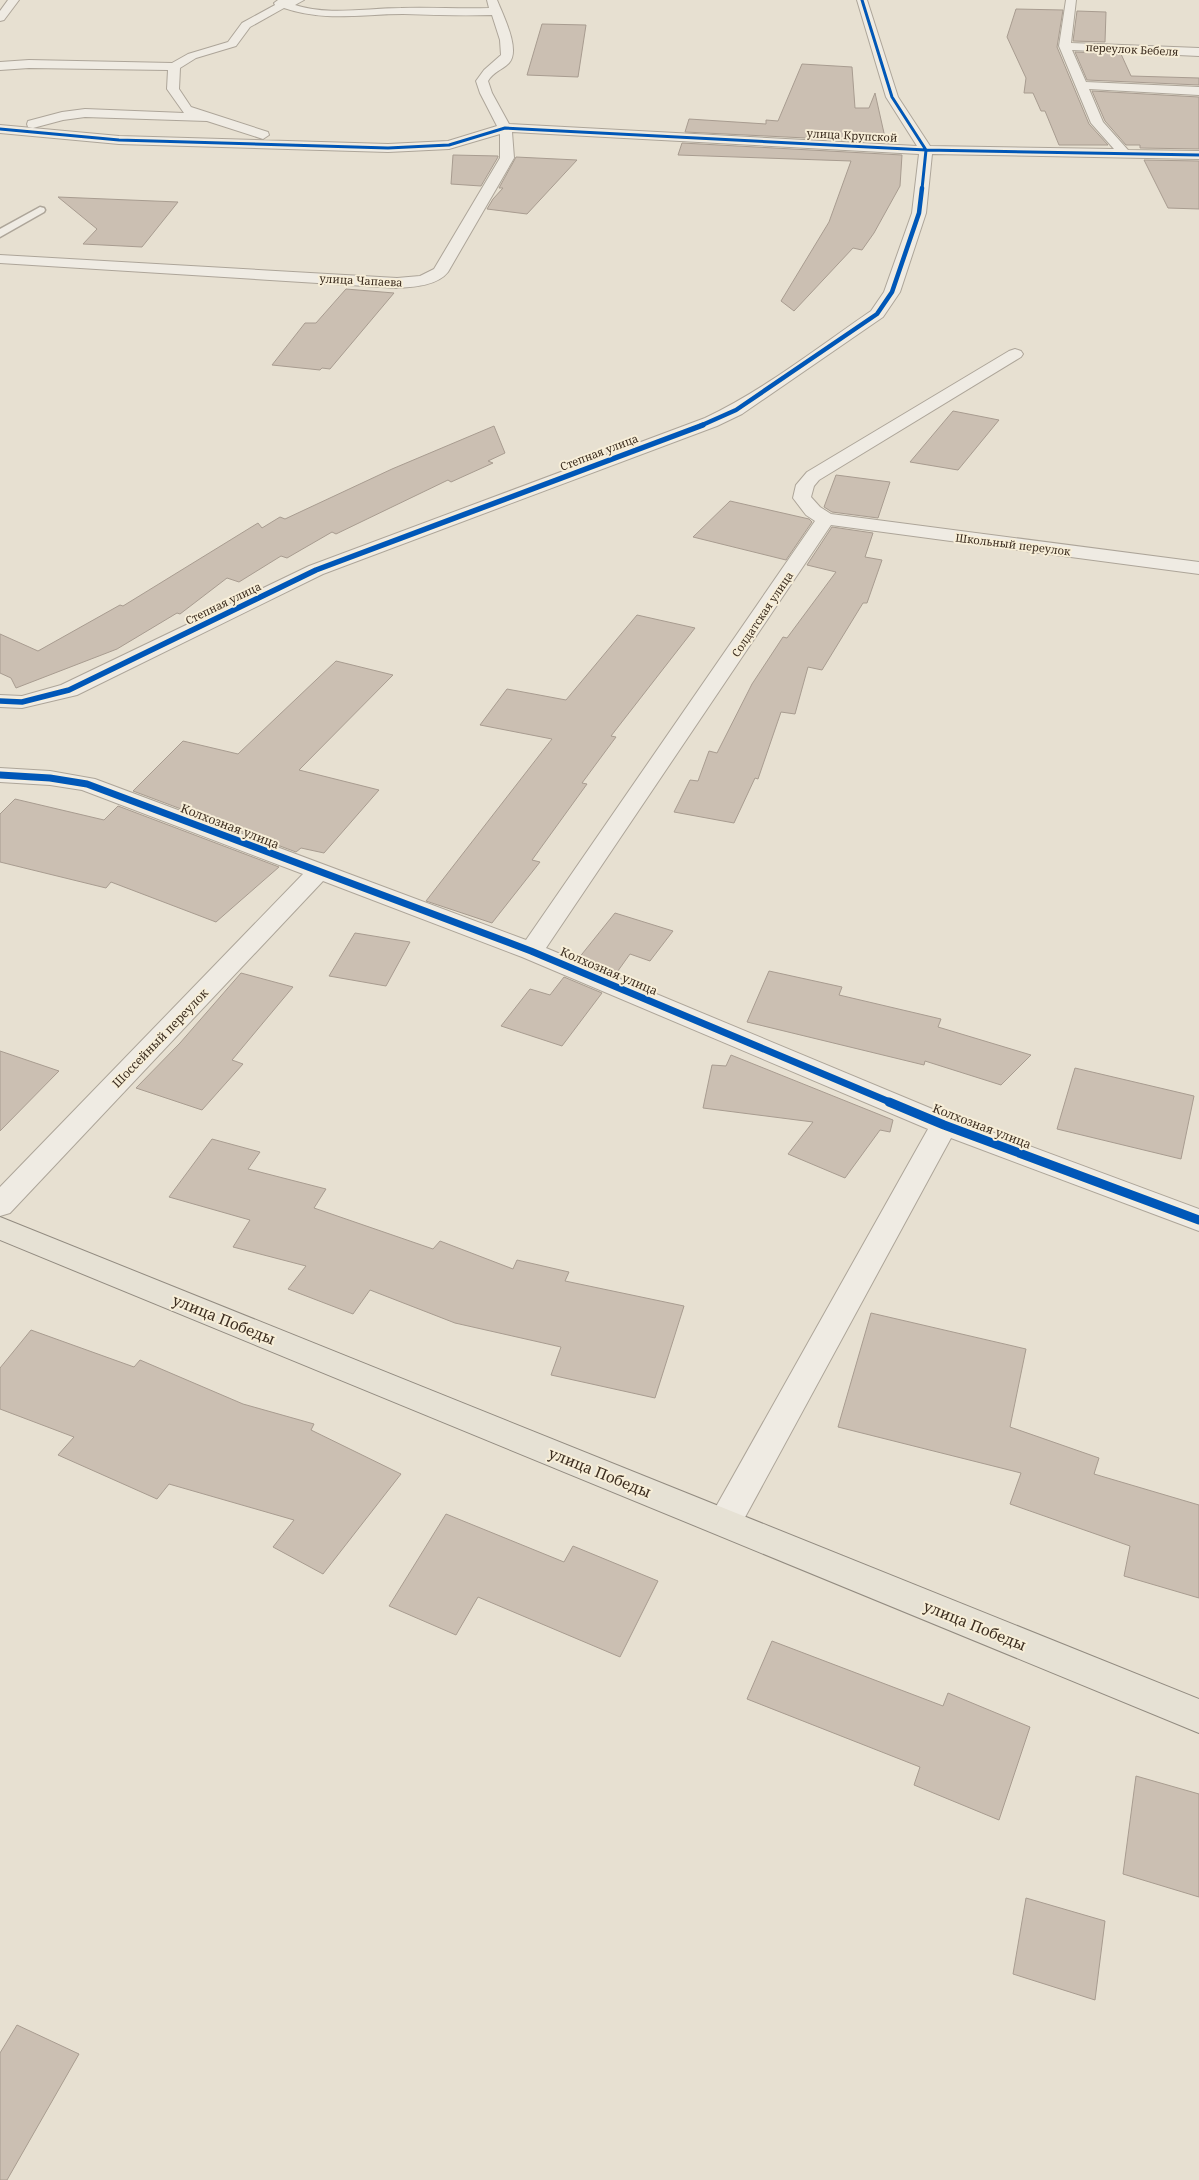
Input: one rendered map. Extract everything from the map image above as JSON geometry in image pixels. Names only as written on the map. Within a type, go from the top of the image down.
[{"type":"main road","name":"улица Победы","points":[[0,1228],[1199,1716]]},
{"type":"street","points":[[0,18],[14,0]]},
{"type":"street","points":[[0,66],[28,64],[174,67],[192,56],[232,44],[246,25],[278,2],[299,0]]},
{"type":"street","points":[[862,0],[892,97],[926,150]]},
{"type":"street","points":[[1071,0],[1065,46],[1080,85],[1098,123],[1123,152]]},
{"type":"street","points":[[278,2],[306,12],[341,14],[402,11],[452,13],[494,6]]},
{"type":"street","name":"улица Чапаева","points":[[0,259],[397,283],[424,280],[440,272],[507,158],[508,148],[505,128],[484,92],[482,81],[488,70],[506,59],[510,51],[494,6]]},
{"type":"street","name":"переулок Бебеля","points":[[1065,46],[1199,52]]},
{"type":"street","points":[[174,67],[173,89],[186,110],[295,146]]},
{"type":"street","points":[[1080,85],[1199,91]]},
{"type":"street","points":[[22,130],[32,124],[62,116],[85,113],[208,118]]},
{"type":"street","name":"улица Крупской","points":[[0,129],[119,140],[388,148],[449,145],[505,128],[926,150],[1123,152],[1197,158]]},
{"type":"street","name":"Степная улица","points":[[0,701],[22,702],[69,690],[316,570],[711,422],[736,410],[877,314],[892,292],[920,213],[926,150]]},
{"type":"street","points":[[826,519],[813,510],[802,498],[805,485],[813,476],[1015,354]]},
{"type":"street","name":"Школьный переулок","points":[[826,519],[1199,568]]},
{"type":"street","name":"Солдатская улица","points":[[531,951],[826,519]]},
{"type":"street","points":[[0,721],[22,702]]},
{"type":"street","name":"Колхозная улица","points":[[0,775],[50,778],[87,784],[531,951],[944,1125],[1199,1220]]},
{"type":"street","name":"Шоссейный переулок","points":[[0,1205],[319,871]]},
{"type":"street","points":[[725,1522],[944,1125]]},
{"type":"lane","points":[[0,234],[40,210]]},
{"type":"building","points":[[1016,9],[1063,10],[1057,47],[1089,124],[1108,145],[1059,145],[1045,111],[1041,111],[1033,93],[1024,93],[1026,78],[1007,37]]},
{"type":"building","points":[[1077,11],[1106,12],[1105,42],[1073,41]]},
{"type":"building","points":[[542,24],[586,25],[578,77],[527,75]]},
{"type":"building","points":[[1075,52],[1121,54],[1131,76],[1199,78],[1199,85],[1087,80]]},
{"type":"building","points":[[802,64],[852,67],[855,108],[869,108],[875,93],[886,142],[685,132],[689,119],[766,124],[766,120],[778,121]]},
{"type":"building","points":[[1092,91],[1199,97],[1199,149],[1140,148],[1140,145],[1126,145],[1105,121]]},
{"type":"building","points":[[682,143],[902,155],[900,186],[874,233],[862,250],[853,248],[794,311],[781,301],[829,222],[851,161],[678,155]]},
{"type":"building","points":[[453,155],[498,157],[481,186],[451,184]]},
{"type":"building","points":[[516,157],[577,160],[527,214],[487,209],[503,188],[499,188]]},
{"type":"building","points":[[1144,160],[1199,161],[1199,209],[1168,208]]},
{"type":"building","points":[[58,197],[178,202],[142,247],[83,244],[97,229]]},
{"type":"building","points":[[346,289],[394,293],[330,369],[322,368],[320,370],[272,365],[305,323],[316,323]]},
{"type":"building","points":[[953,411],[999,420],[958,470],[910,462]]},
{"type":"building","points":[[494,426],[505,453],[488,461],[493,463],[451,482],[448,480],[336,534],[332,532],[287,558],[281,556],[239,582],[227,578],[180,614],[177,613],[117,649],[16,688],[11,678],[0,673],[0,634],[38,651],[120,605],[123,606],[258,523],[262,528],[280,517],[285,519],[392,469]]},
{"type":"building","points":[[836,475],[890,482],[878,518],[832,512],[824,507]]},
{"type":"building","points":[[730,501],[809,519],[812,522],[786,560],[693,537]]},
{"type":"building","points":[[832,527],[873,533],[865,557],[882,560],[867,603],[863,603],[822,670],[808,667],[795,714],[781,712],[758,779],[755,778],[734,823],[674,812],[690,780],[698,781],[709,751],[717,753],[752,684],[783,637],[787,638],[836,572],[807,565]]},
{"type":"building","points":[[637,615],[695,628],[611,736],[616,737],[582,783],[587,784],[532,860],[540,862],[492,923],[426,901],[552,739],[480,725],[507,689],[566,700]]},
{"type":"building","points":[[336,661],[393,675],[299,770],[379,790],[324,853],[301,848],[296,852],[133,791],[183,741],[238,754]]},
{"type":"building","points":[[15,799],[104,820],[118,806],[279,867],[216,922],[111,882],[106,888],[0,862],[0,814]]},
{"type":"building","points":[[615,913],[673,931],[650,961],[630,954],[615,975],[578,959]]},
{"type":"building","points":[[355,933],[410,942],[386,986],[329,976]]},
{"type":"building","points":[[769,971],[842,987],[839,995],[941,1019],[938,1027],[1031,1055],[1001,1085],[925,1061],[924,1065],[747,1022]]},
{"type":"building","points":[[241,973],[293,987],[232,1060],[243,1064],[202,1110],[136,1088],[180,1043]]},
{"type":"building","points":[[564,977],[602,993],[562,1046],[501,1026],[530,989],[550,995]]},
{"type":"building","points":[[0,1051],[59,1071],[0,1131]]},
{"type":"building","points":[[731,1055],[893,1120],[890,1132],[880,1130],[845,1178],[788,1154],[813,1122],[703,1108],[712,1065],[726,1066]]},
{"type":"building","points":[[1075,1068],[1194,1096],[1181,1159],[1057,1129]]},
{"type":"building","points":[[212,1139],[260,1152],[248,1169],[326,1189],[314,1208],[433,1249],[440,1241],[513,1269],[517,1260],[569,1272],[565,1281],[684,1306],[655,1398],[551,1375],[561,1347],[455,1323],[370,1290],[353,1314],[288,1289],[306,1266],[233,1247],[250,1220],[169,1197]]},
{"type":"building","points":[[871,1313],[1026,1349],[1010,1427],[1099,1458],[1094,1474],[1199,1505],[1199,1598],[1124,1576],[1130,1546],[1010,1504],[1021,1473],[838,1427]]},
{"type":"building","points":[[31,1330],[134,1367],[140,1360],[243,1404],[314,1424],[311,1430],[401,1474],[323,1574],[273,1547],[294,1520],[169,1484],[157,1499],[58,1455],[74,1437],[0,1409],[0,1368]]},
{"type":"building","points":[[446,1514],[564,1562],[573,1546],[658,1581],[620,1657],[478,1597],[456,1635],[389,1606]]},
{"type":"building","points":[[772,1641],[943,1706],[948,1693],[1030,1727],[999,1820],[914,1785],[920,1767],[747,1699]]},
{"type":"building","points":[[1136,1776],[1199,1794],[1199,1897],[1123,1874]]},
{"type":"building","points":[[1026,1898],[1105,1921],[1095,2000],[1013,1974]]},
{"type":"building","points":[[17,2025],[79,2054],[7,2180],[0,2180],[0,2053]]},
{"type":"cycle path","points":[[0,701],[22,702],[69,690],[316,570],[711,422],[736,410],[758,396],[877,314],[892,292],[919,213],[926,150],[892,97],[862,0]]},
{"type":"cycle path","points":[[0,129],[119,140],[388,148],[449,145],[505,128],[926,150],[1199,155]]},
{"type":"cycle path","points":[[0,775],[50,778],[87,784],[531,951],[944,1125],[1199,1220]]}]
